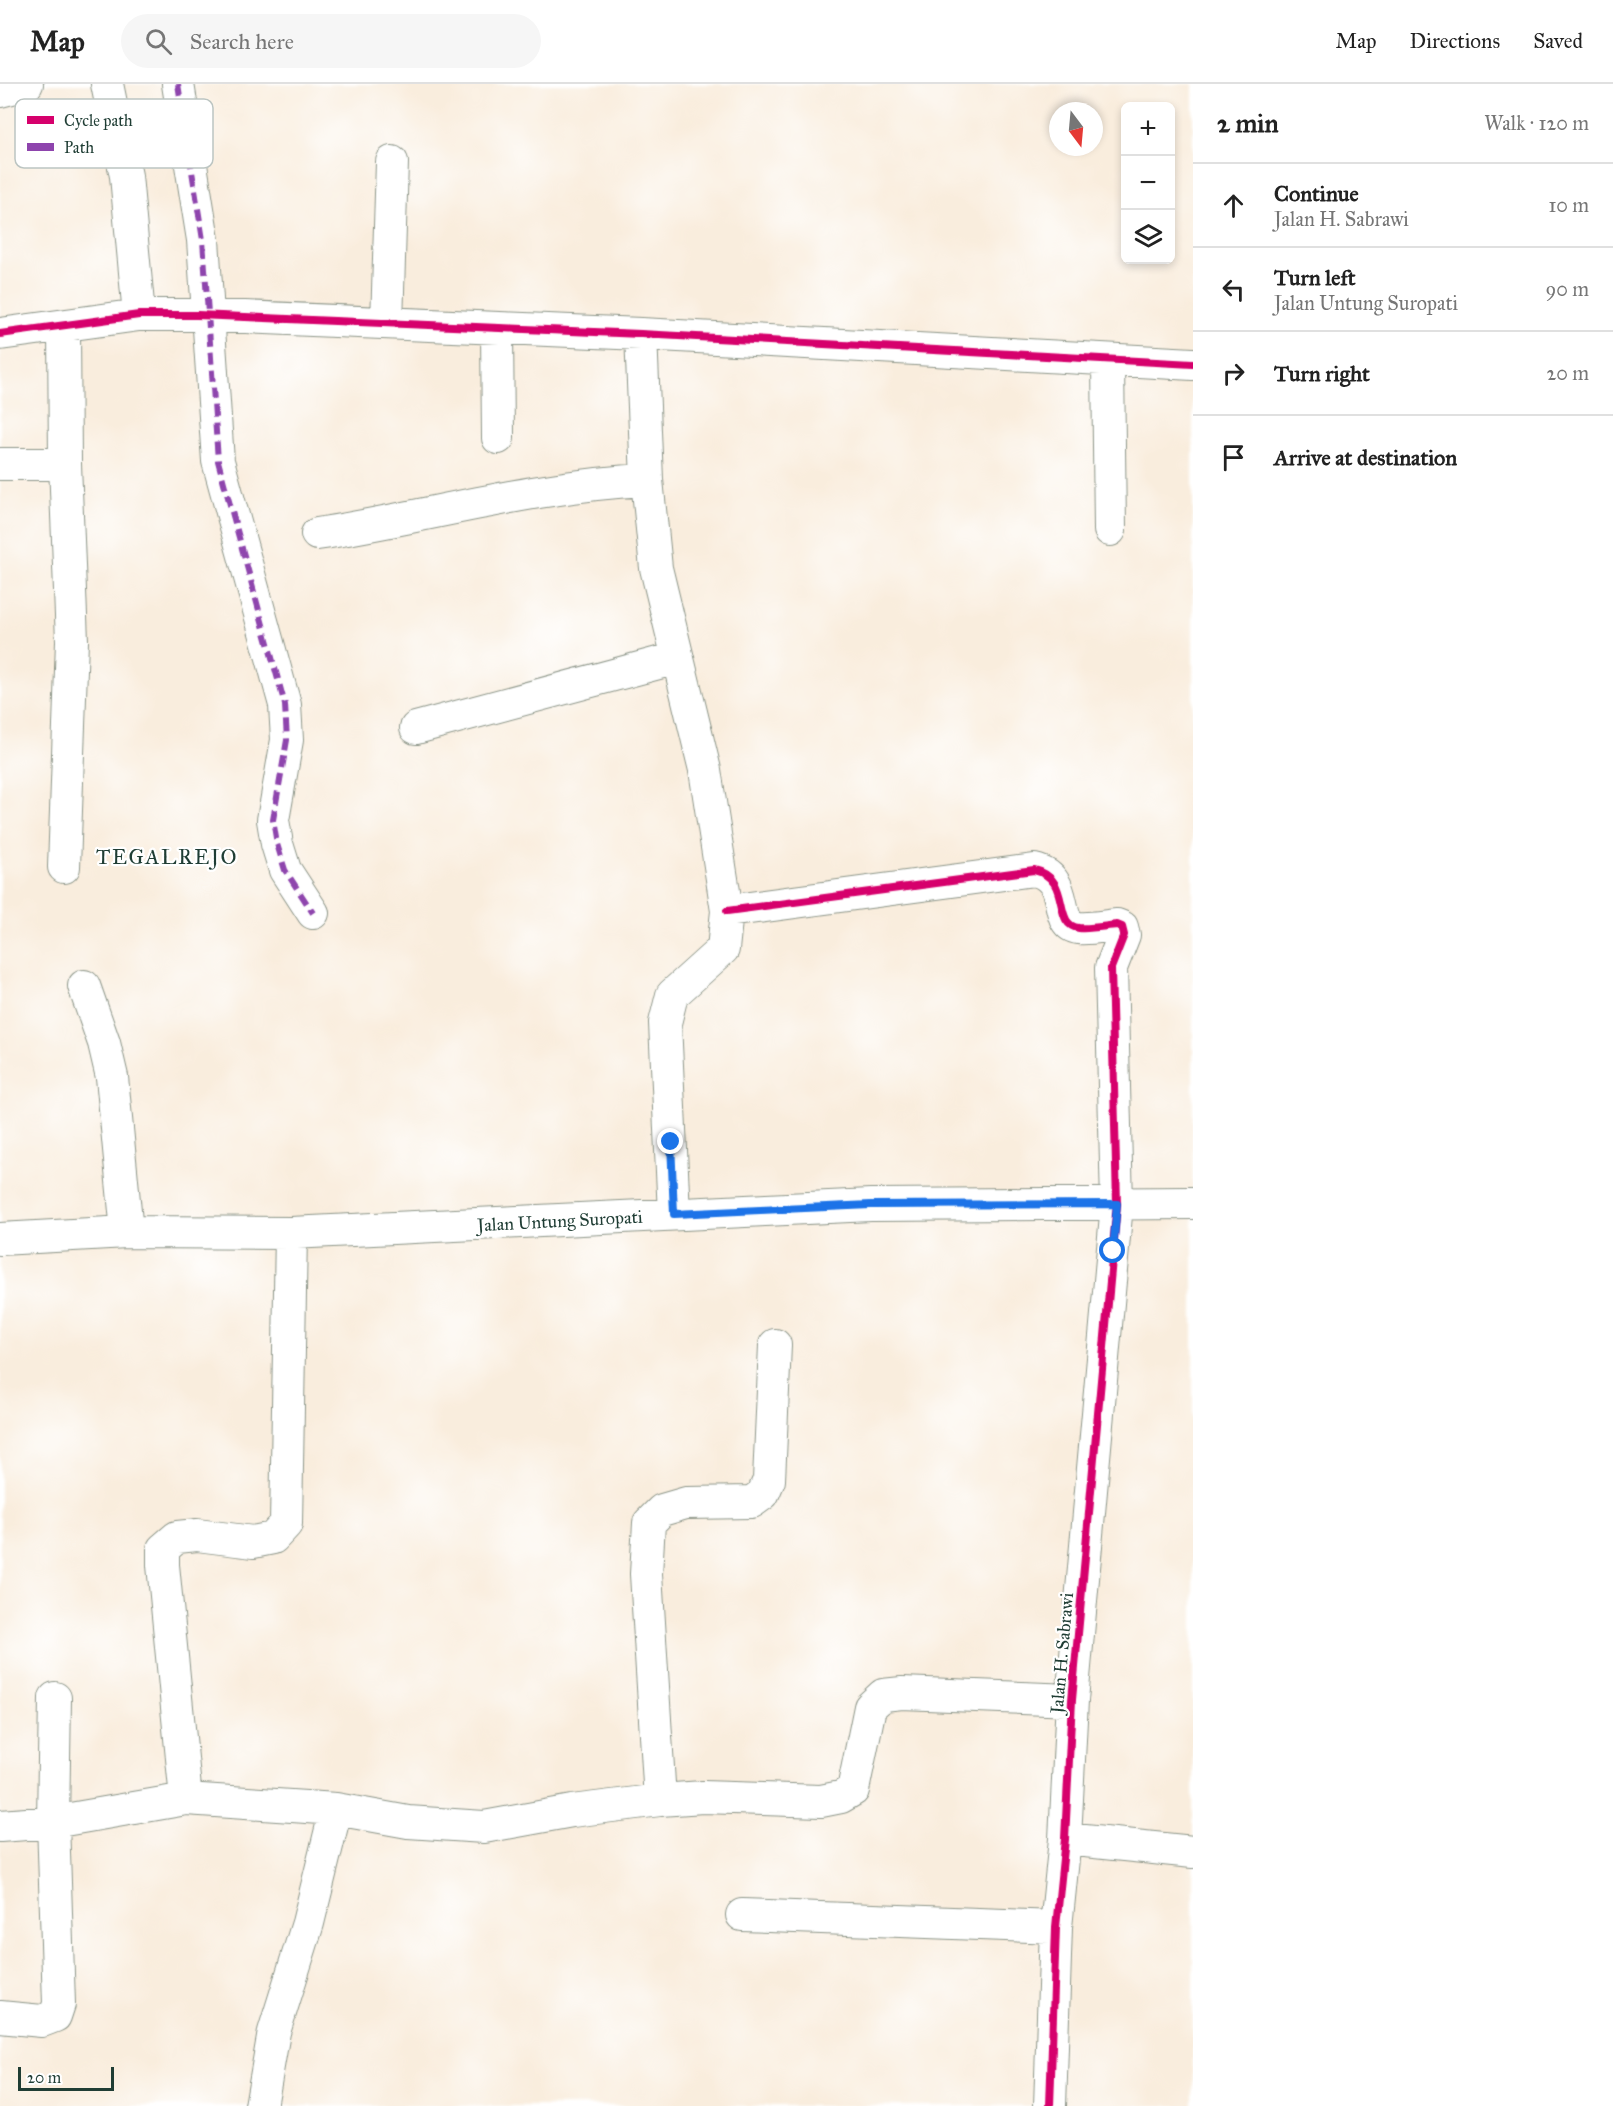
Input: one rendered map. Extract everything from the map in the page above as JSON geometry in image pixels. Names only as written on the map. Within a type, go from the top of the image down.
[{"type":"street","points":[[0,91],[27,84]]},
{"type":"street","points":[[107,84],[110,99]]},
{"type":"street","points":[[178,84],[181,99]]},
{"type":"street","points":[[387,323],[392,162]]},
{"type":"street","points":[[124,168],[147,315]]},
{"type":"street","points":[[193,168],[203,315],[218,461],[285,705],[287,740],[273,820],[276,844],[285,870],[313,913]]},
{"type":"street","points":[[0,334],[147,315],[203,315],[641,334],[1193,364]]},
{"type":"street","points":[[64,327],[65,464],[72,642],[64,867]]},
{"type":"street","points":[[497,329],[498,438]]},
{"type":"street","points":[[641,334],[647,480],[656,568],[705,770],[720,881],[728,911],[723,949],[672,995],[665,1023],[674,1214]]},
{"type":"street","points":[[1108,361],[1110,530]]},
{"type":"street","points":[[0,464],[65,464]]},
{"type":"street","points":[[318,534],[510,497],[590,485],[647,480]]},
{"type":"street","points":[[416,728],[677,658]]},
{"type":"street","name":"Jalan H. Sabrawi","points":[[728,911],[1034,870],[1047,872],[1056,882],[1065,918],[1070,925],[1078,928],[1117,925],[1122,927],[1124,935],[1111,968],[1117,1204],[1072,1700],[1065,1839],[1056,1927],[1050,2106]]},
{"type":"street","points":[[84,986],[104,1043],[112,1077],[127,1232]]},
{"type":"street","name":"Jalan Untung Suropati","points":[[0,1239],[127,1232],[291,1233],[404,1229],[883,1205],[1193,1203]]},
{"type":"street","points":[[186,1799],[163,1549],[177,1538],[197,1535],[252,1542],[273,1538],[286,1524],[291,1233]]},
{"type":"street","points":[[660,1800],[646,1574],[649,1523],[662,1510],[686,1503],[752,1502],[763,1494],[769,1480],[775,1345]]},
{"type":"street","points":[[0,1826],[53,1822],[186,1799],[343,1811],[408,1822],[484,1827],[572,1810],[660,1800],[703,1797],[821,1801],[841,1797],[853,1790],[870,1707],[884,1695],[902,1693],[1072,1700]]},
{"type":"street","points":[[0,2017],[42,2020],[55,2016],[59,2004],[53,1822],[55,1698]]},
{"type":"street","points":[[261,2106],[274,2032],[343,1811]]},
{"type":"street","points":[[1065,1839],[1193,1852]]},
{"type":"street","points":[[742,1915],[1056,1927]]},
{"type":"marked path","points":[[178,84],[180,99]]},
{"type":"marked path","points":[[191,168],[203,240],[218,461],[285,705],[287,740],[273,820],[285,870],[313,913]]},
{"type":"cycle path","points":[[0,334],[139,315],[197,315],[641,334],[1193,364]]},
{"type":"cycle path","points":[[727,911],[1034,870],[1046,875],[1054,882],[1066,919],[1071,925],[1079,928],[1117,925],[1122,927],[1124,935],[1111,968],[1117,1204],[1072,1700],[1065,1839],[1056,1927],[1050,2106]]},
{"type":"district","name":"TEGALREJO","points":[[167,857]]},
{"type":"route","points":[[671,1142],[674,1214],[871,1205],[1117,1204],[1113,1251]]}]
